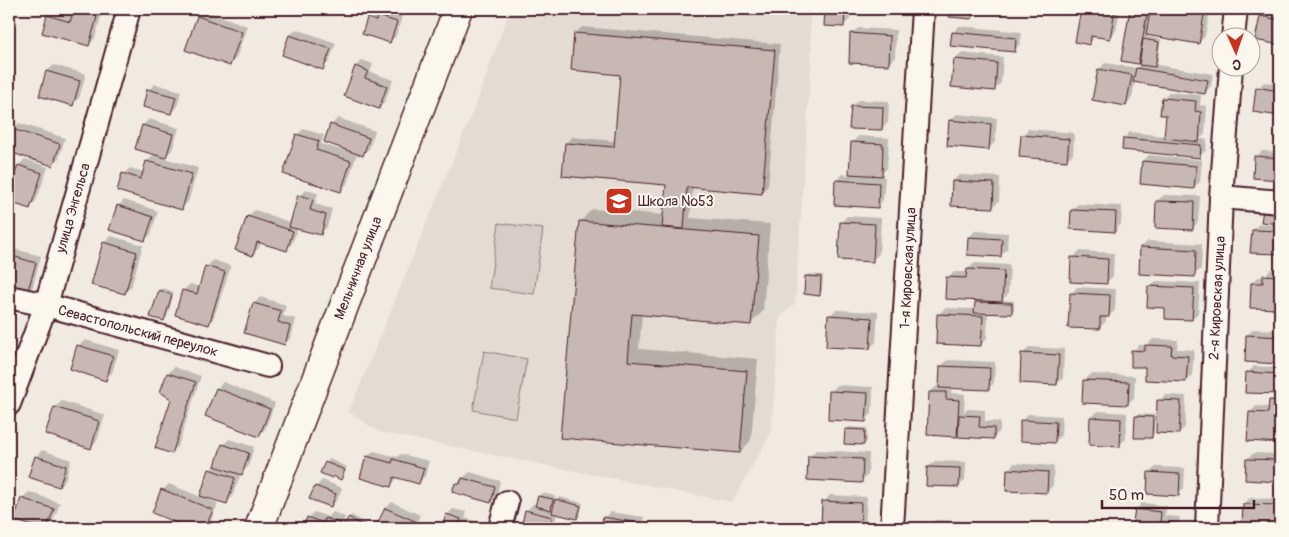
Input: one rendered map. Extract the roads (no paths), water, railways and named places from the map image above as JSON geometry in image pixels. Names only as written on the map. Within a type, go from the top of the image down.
[{"type":"main road","name":"Мельничная улица","points":[[259,528],[458,9]]},
{"type":"street","name":"улица Энгельса","points":[[9,404],[46,305],[130,9]]},
{"type":"street","name":"1-я Кировская улица","points":[[892,528],[923,9]]},
{"type":"street","points":[[1234,28],[1236,9]]},
{"type":"street","name":"2-я Кировская улица","points":[[1207,528],[1222,197],[1230,78]]},
{"type":"street","points":[[1222,197],[1280,202]]},
{"type":"street","name":"Севастопольский переулок","points":[[9,297],[46,305],[268,366]]},
{"type":"street","points":[[500,528],[507,502]]},
{"type":"place","name":"Школа №53","points":[[619,201]]}]
